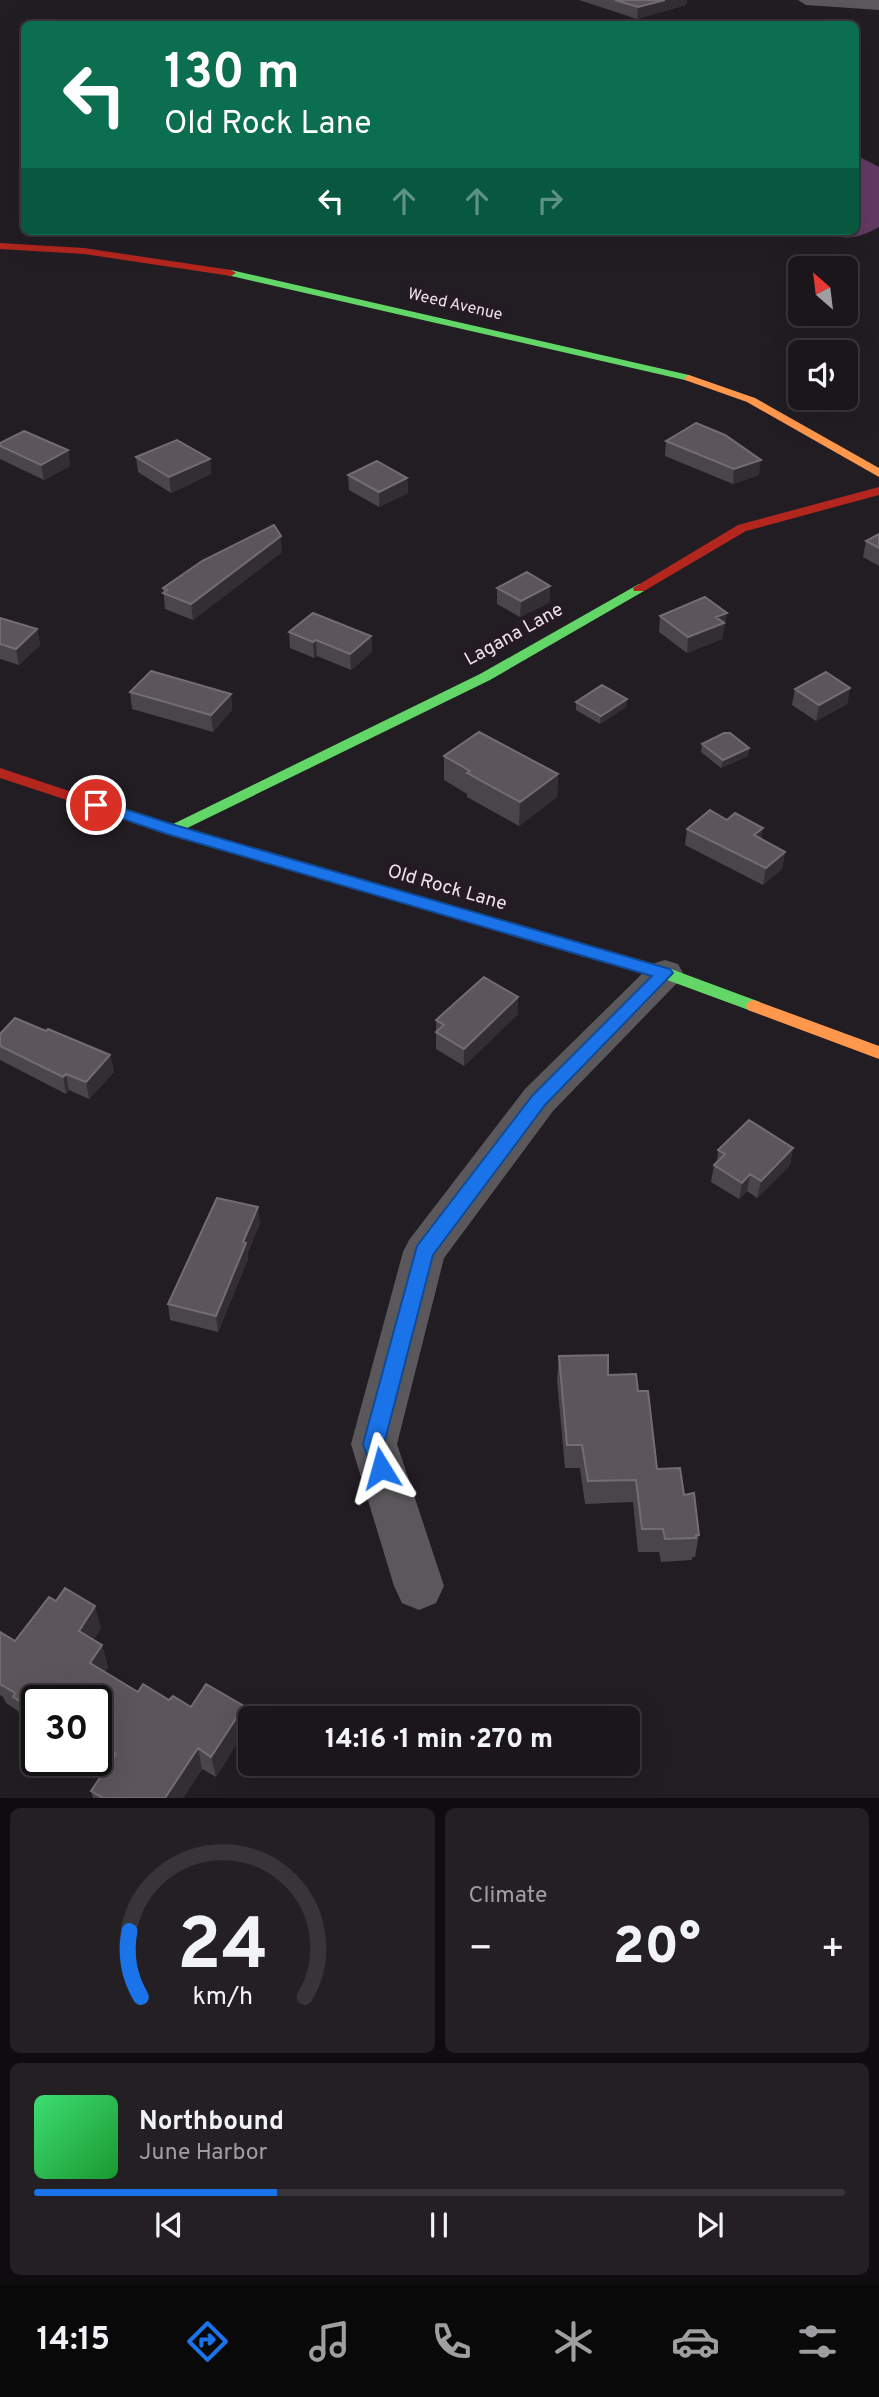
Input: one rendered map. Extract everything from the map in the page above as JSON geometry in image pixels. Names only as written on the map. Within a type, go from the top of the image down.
[{"type":"street","points":[[806,0],[879,5]]},
{"type":"street","name":"Weed Avenue","points":[[0,246],[84,251],[243,275],[678,374],[751,400],[879,473]]},
{"type":"street","name":"Lagana Lane","points":[[172,830],[485,677],[742,528],[879,491]]},
{"type":"street","name":"Old Rock Lane","points":[[0,774],[172,830],[664,973],[879,1053]]},
{"type":"street","points":[[419,1586],[374,1444],[424,1252],[539,1100],[664,973]]},
{"type":"shaded area","points":[[859,157],[879,167],[879,227],[864,234],[850,237],[832,235],[859,235]]},
{"type":"building","points":[[615,0],[665,0],[638,7]]},
{"type":"building","points":[[696,423],[725,435],[761,460],[734,469],[666,441]]},
{"type":"building","points":[[24,431],[68,450],[41,465],[0,446],[0,443]]},
{"type":"building","points":[[177,440],[210,459],[169,477],[136,457]]},
{"type":"building","points":[[377,461],[407,478],[379,492],[348,475]]},
{"type":"building","points":[[274,525],[281,536],[191,604],[163,593],[167,590],[163,588],[202,561]]},
{"type":"building","points":[[879,534],[879,548],[866,541]]},
{"type":"building","points":[[527,572],[550,586],[521,601],[497,588]]},
{"type":"building","points":[[705,597],[727,613],[716,617],[724,623],[688,637],[660,616]]},
{"type":"building","points":[[313,613],[371,636],[350,654],[289,632]]},
{"type":"building","points":[[0,618],[37,629],[16,649],[0,644]]},
{"type":"building","points":[[151,671],[231,694],[211,715],[130,692]]},
{"type":"building","points":[[826,672],[850,688],[819,705],[795,689]]},
{"type":"building","points":[[602,685],[627,699],[601,716],[576,702]]},
{"type":"building","points":[[479,732],[558,774],[520,802],[467,773],[470,771],[444,756]]},
{"type":"building","points":[[724,733],[730,733],[749,748],[723,760],[702,744]]},
{"type":"building","points":[[710,810],[727,820],[735,813],[763,828],[754,835],[785,852],[766,868],[687,829]]},
{"type":"building","points":[[484,977],[518,997],[464,1049],[436,1032],[444,1025],[436,1020]]},
{"type":"building","points":[[15,1018],[110,1055],[86,1082],[66,1074],[63,1077],[0,1046],[0,1034]]},
{"type":"building","points":[[749,1120],[793,1148],[761,1181],[750,1174],[742,1183],[714,1165],[725,1154],[718,1150]]},
{"type":"building","points":[[217,1198],[258,1207],[216,1316],[168,1304]]},
{"type":"building","points":[[608,1355],[608,1375],[636,1374],[638,1391],[648,1391],[657,1469],[680,1468],[684,1495],[694,1493],[699,1535],[696,1535],[696,1538],[665,1539],[663,1529],[642,1529],[636,1480],[588,1481],[582,1445],[567,1445],[559,1356]]},
{"type":"building","points":[[65,1588],[95,1606],[79,1631],[102,1645],[90,1663],[138,1692],[143,1684],[169,1700],[173,1696],[191,1707],[206,1684],[244,1706],[238,1706],[238,1715],[211,1757],[198,1748],[165,1798],[103,1798],[91,1791],[101,1776],[112,1776],[112,1760],[116,1754],[112,1752],[112,1685],[21,1685],[21,1702],[13,1697],[15,1693],[0,1684],[0,1632],[15,1641],[49,1597],[56,1601]]},
{"type":"traffic: fast","points":[[231,273],[689,378]]},
{"type":"traffic: fast","points":[[172,830],[485,677],[639,588]]},
{"type":"traffic: fast","points":[[304,868],[665,973],[754,1006]]},
{"type":"traffic: slow","points":[[689,378],[751,400],[879,473]]},
{"type":"traffic: slow","points":[[754,1006],[879,1053]]},
{"type":"traffic: jam","points":[[0,246],[84,251],[231,273]]},
{"type":"traffic: jam","points":[[639,588],[742,528],[879,491]]},
{"type":"traffic: jam","points":[[0,773],[172,830],[304,868]]},
{"type":"route","points":[[96,805],[172,830],[664,973],[539,1100],[424,1252],[374,1444],[381,1468]]}]
